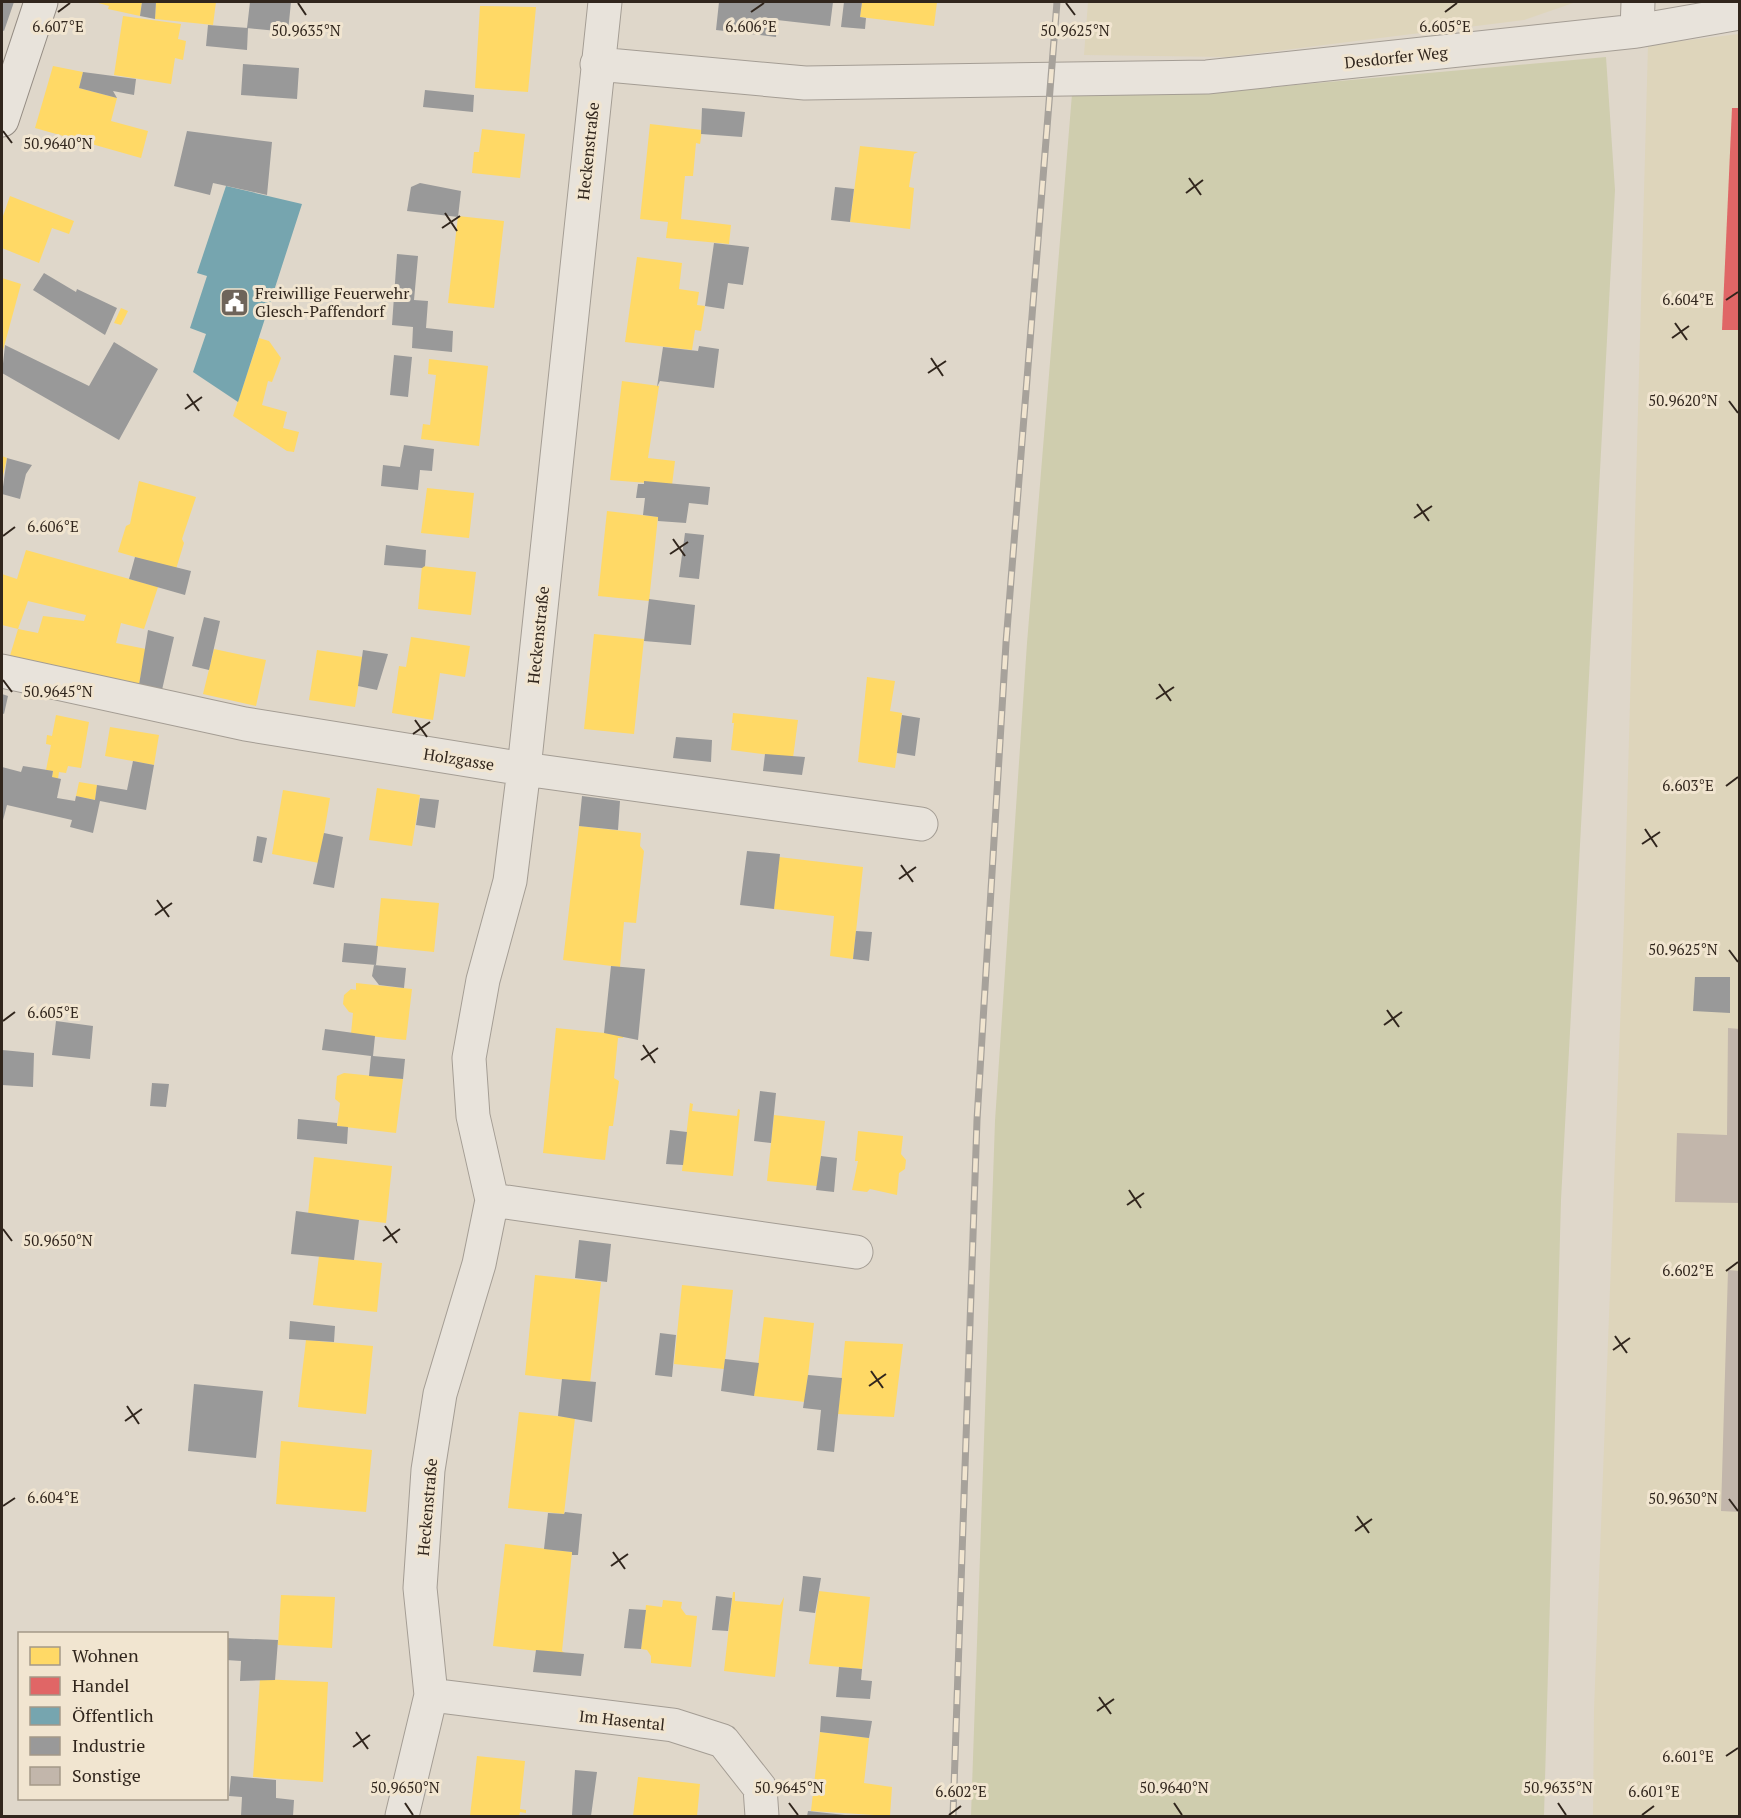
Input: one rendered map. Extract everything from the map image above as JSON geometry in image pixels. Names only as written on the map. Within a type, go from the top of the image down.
[{"type":"street","points":[[2,120],[41,2]]},
{"type":"street","name":"Heckenstraße","points":[[402,1816],[431,1695],[420,1588],[428,1470],[440,1394],[479,1264],[492,1200],[473,1116],[469,1058],[483,980],[510,881],[524,769],[604,2]]},
{"type":"street","name":"Desdorfer Weg","points":[[597,64],[805,83],[1207,76],[1638,16],[1740,13]]},
{"type":"street","name":"Holzgasse","points":[[2,671],[245,724],[524,769],[921,824]]},
{"type":"street","points":[[492,1200],[856,1252]]},
{"type":"street","name":"Im Hasental","points":[[431,1695],[673,1725],[723,1741],[760,1788],[762,1816]]},
{"type":"shaded area","points":[[1088,2],[1576,2],[1524,20],[1227,57],[1084,55]]},
{"type":"shaded area","points":[[1739,34],[1739,1816],[1593,1816],[1594,1710],[1624,921],[1648,45]]},
{"type":"shaded area","points":[[1606,57],[1615,190],[1561,1200],[1544,1816],[971,1816],[995,1121],[1027,643],[1072,94],[1206,93]]},
{"type":"building: Wohnen","points":[[95,2],[142,2],[140,16],[108,9],[109,6]]},
{"type":"building: Wohnen","points":[[156,2],[216,2],[213,25],[155,19]]},
{"type":"building: Wohnen","points":[[862,2],[937,2],[934,26],[860,17]]},
{"type":"building: Wohnen","points":[[480,6],[536,7],[528,92],[475,88]]},
{"type":"building: Wohnen","points":[[123,16],[181,24],[178,39],[186,41],[183,60],[175,58],[171,84],[114,75]]},
{"type":"building: Wohnen","points":[[53,66],[83,72],[79,88],[117,98],[111,121],[148,131],[141,158],[35,128]]},
{"type":"building: Wohnen","points":[[650,124],[702,130],[700,144],[696,143],[693,176],[685,176],[681,219],[731,225],[729,244],[666,238],[668,222],[640,219]]},
{"type":"building: Wohnen","points":[[482,129],[525,134],[520,178],[472,173],[474,152],[479,152]]},
{"type":"building: Wohnen","points":[[860,146],[918,152],[914,154],[909,187],[914,188],[910,229],[850,222]]},
{"type":"building: Wohnen","points":[[10,196],[74,221],[69,234],[52,228],[39,263],[2,248],[2,219]]},
{"type":"building: Wohnen","points":[[458,216],[504,221],[494,308],[448,303]]},
{"type":"building: Wohnen","points":[[637,257],[682,263],[679,289],[699,292],[697,305],[705,306],[701,331],[695,330],[692,350],[625,342]]},
{"type":"building: Wohnen","points":[[2,278],[21,284],[2,354]]},
{"type":"building: Wohnen","points":[[121,308],[128,311],[121,325],[114,323]]},
{"type":"building: Wohnen","points":[[259,338],[269,341],[281,358],[272,382],[268,381],[262,405],[287,412],[283,428],[299,432],[294,452],[287,451],[233,416]]},
{"type":"building: Wohnen","points":[[429,359],[488,366],[479,446],[421,439],[423,424],[430,425],[436,375],[428,374]]},
{"type":"building: Wohnen","points":[[622,381],[659,386],[648,458],[675,461],[672,485],[610,480]]},
{"type":"building: Wohnen","points":[[2,456],[7,458],[2,480]]},
{"type":"building: Wohnen","points":[[139,481],[196,497],[182,539],[184,543],[176,569],[118,552],[126,526],[130,524]]},
{"type":"building: Wohnen","points":[[427,488],[474,493],[469,538],[421,533]]},
{"type":"building: Wohnen","points":[[607,511],[658,517],[649,601],[598,596]]},
{"type":"building: Wohnen","points":[[26,550],[158,587],[144,629],[121,623],[116,643],[146,649],[139,685],[9,659],[18,629],[2,625],[2,574],[17,579]],"holes":[[[28,601],[86,615],[84,621],[43,616],[38,633],[18,629]]]},
{"type":"building: Wohnen","points":[[422,566],[476,572],[471,615],[418,609]]},
{"type":"building: Wohnen","points":[[594,634],[644,639],[634,734],[584,729]]},
{"type":"building: Wohnen","points":[[411,637],[470,646],[465,677],[440,673],[433,720],[392,713],[399,666],[406,667]]},
{"type":"building: Wohnen","points":[[214,649],[266,660],[256,706],[203,694]]},
{"type":"building: Wohnen","points":[[317,650],[363,657],[355,707],[309,700]]},
{"type":"building: Wohnen","points":[[867,677],[895,681],[890,711],[902,713],[895,768],[858,762]]},
{"type":"building: Wohnen","points":[[733,713],[798,720],[793,758],[731,750]]},
{"type":"building: Wohnen","points":[[56,715],[89,722],[81,768],[68,766],[66,773],[59,772],[58,779],[52,777],[53,771],[46,770],[51,745],[46,744],[47,735],[52,736]]},
{"type":"building: Wohnen","points":[[110,727],[159,735],[154,765],[105,756]]},
{"type":"building: Wohnen","points":[[79,782],[97,785],[95,800],[76,796]]},
{"type":"building: Wohnen","points":[[377,788],[420,795],[412,846],[369,840]]},
{"type":"building: Wohnen","points":[[283,790],[330,798],[319,863],[272,854]]},
{"type":"building: Wohnen","points":[[579,826],[641,833],[640,846],[644,851],[636,923],[624,922],[620,967],[563,960]]},
{"type":"building: Wohnen","points":[[779,857],[863,867],[853,959],[830,956],[834,916],[774,909]]},
{"type":"building: Wohnen","points":[[381,898],[439,903],[434,952],[376,946]]},
{"type":"building: Wohnen","points":[[356,983],[412,989],[406,1040],[351,1034],[353,1013],[349,1012],[343,1004],[344,995],[351,989],[356,990]]},
{"type":"building: Wohnen","points":[[556,1028],[624,1035],[623,1038],[618,1038],[614,1078],[619,1081],[613,1126],[609,1126],[605,1160],[543,1153]]},
{"type":"building: Wohnen","points":[[344,1073],[403,1079],[396,1133],[337,1126],[340,1103],[335,1099],[337,1076]]},
{"type":"building: Wohnen","points":[[690,1103],[693,1104],[692,1111],[737,1116],[738,1109],[740,1110],[733,1176],[682,1171]]},
{"type":"building: Wohnen","points":[[774,1115],[825,1121],[817,1186],[767,1181]]},
{"type":"building: Wohnen","points":[[858,1131],[903,1136],[901,1154],[906,1160],[905,1169],[899,1173],[897,1195],[870,1189],[867,1192],[852,1190],[858,1161],[855,1161]]},
{"type":"building: Wohnen","points":[[314,1157],[392,1166],[386,1223],[308,1214]]},
{"type":"building: Wohnen","points":[[319,1256],[382,1263],[377,1312],[313,1305]]},
{"type":"building: Wohnen","points":[[535,1275],[601,1282],[590,1383],[525,1375]]},
{"type":"building: Wohnen","points":[[682,1285],[733,1290],[724,1369],[674,1364]]},
{"type":"building: Wohnen","points":[[764,1317],[814,1323],[805,1402],[754,1396]]},
{"type":"building: Wohnen","points":[[306,1340],[373,1346],[366,1414],[298,1407]]},
{"type":"building: Wohnen","points":[[845,1341],[903,1344],[894,1417],[838,1414]]},
{"type":"building: Wohnen","points":[[519,1412],[575,1418],[564,1514],[508,1508]]},
{"type":"building: Wohnen","points":[[281,1441],[372,1450],[366,1512],[276,1504]]},
{"type":"building: Wohnen","points":[[505,1544],[572,1552],[562,1651],[566,1654],[493,1646]]},
{"type":"building: Wohnen","points":[[819,1591],[870,1597],[862,1669],[809,1664]]},
{"type":"building: Wohnen","points":[[733,1592],[735,1592],[735,1601],[780,1605],[784,1597],[775,1677],[724,1671]]},
{"type":"building: Wohnen","points":[[281,1595],[335,1597],[332,1648],[278,1645]]},
{"type":"building: Wohnen","points":[[663,1600],[682,1602],[681,1608],[686,1615],[697,1616],[691,1667],[651,1663],[651,1656],[647,1650],[641,1649],[646,1605],[662,1607]]},
{"type":"building: Wohnen","points":[[260,1679],[328,1682],[323,1782],[253,1777]]},
{"type":"building: Wohnen","points":[[820,1732],[869,1738],[864,1783],[892,1787],[890,1816],[811,1811]]},
{"type":"building: Wohnen","points":[[477,1756],[525,1761],[520,1809],[526,1810],[526,1813],[520,1812],[519,1816],[470,1816]]},
{"type":"building: Wohnen","points":[[638,1777],[700,1784],[697,1816],[633,1816]]},
{"type":"building: Handel","points":[[1732,108],[1740,108],[1740,330],[1722,330]]},
{"type":"building: Öffentlich","name":"Freiwillige Feuerwehr Glesch-Paffendorf","points":[[226,186],[302,204],[238,402],[193,372],[206,334],[190,328],[207,276],[197,273]]},
{"type":"building: Industrie","points":[[2,2],[14,2],[4,31],[2,30]]},
{"type":"building: Industrie","points":[[142,2],[156,2],[155,19],[140,16]]},
{"type":"building: Industrie","points":[[250,2],[291,2],[288,32],[247,28]]},
{"type":"building: Industrie","points":[[719,2],[833,2],[830,26],[777,20],[776,37],[716,30]]},
{"type":"building: Industrie","points":[[844,2],[862,2],[860,17],[866,18],[865,29],[841,27]]},
{"type":"building: Industrie","points":[[208,25],[248,28],[247,50],[206,46]]},
{"type":"building: Industrie","points":[[243,64],[299,68],[297,99],[241,95]]},
{"type":"building: Industrie","points":[[83,72],[136,79],[134,95],[113,91],[117,98],[79,88]]},
{"type":"building: Industrie","points":[[425,90],[474,95],[473,112],[423,107]]},
{"type":"building: Industrie","points":[[702,108],[745,112],[742,137],[701,134]]},
{"type":"building: Industrie","points":[[187,131],[272,142],[267,195],[213,183],[210,195],[174,186]]},
{"type":"building: Industrie","points":[[420,183],[461,191],[458,217],[407,211],[411,187]]},
{"type":"building: Industrie","points":[[835,187],[854,189],[850,222],[831,220]]},
{"type":"building: Industrie","points":[[714,243],[749,247],[743,285],[728,283],[724,309],[705,306]]},
{"type":"building: Industrie","points":[[397,254],[418,256],[414,300],[428,301],[426,328],[453,331],[452,352],[412,348],[413,327],[392,325]]},
{"type":"building: Industrie","points":[[44,273],[76,292],[77,289],[117,308],[105,335],[33,290]]},
{"type":"building: Industrie","points":[[114,342],[158,369],[119,440],[2,373],[5,345],[89,386]]},
{"type":"building: Industrie","points":[[699,346],[719,349],[714,388],[660,381],[657,387],[663,347],[698,351]]},
{"type":"building: Industrie","points":[[394,355],[412,357],[408,397],[390,395]]},
{"type":"building: Industrie","points":[[404,445],[434,449],[432,471],[420,470],[418,490],[381,486],[383,465],[400,467]]},
{"type":"building: Industrie","points":[[7,458],[32,465],[26,474],[20,499],[2,494]]},
{"type":"building: Industrie","points":[[644,481],[710,487],[708,505],[689,503],[686,523],[658,521],[658,517],[643,515],[645,498],[636,498],[638,484],[644,484]]},
{"type":"building: Industrie","points":[[685,533],[704,535],[699,579],[679,577]]},
{"type":"building: Industrie","points":[[386,545],[426,550],[425,566],[422,568],[384,565]]},
{"type":"building: Industrie","points":[[135,557],[191,571],[185,595],[129,579]]},
{"type":"building: Industrie","points":[[649,599],[695,605],[691,645],[644,641]]},
{"type":"building: Industrie","points":[[204,617],[220,621],[209,670],[192,666]]},
{"type":"building: Industrie","points":[[148,630],[174,637],[162,690],[139,685]]},
{"type":"building: Industrie","points":[[363,650],[388,654],[377,690],[358,686]]},
{"type":"building: Industrie","points":[[2,694],[8,696],[4,714],[2,713]]},
{"type":"building: Industrie","points":[[902,715],[920,718],[915,756],[897,753]]},
{"type":"building: Industrie","points":[[676,737],[712,740],[711,762],[673,758]]},
{"type":"building: Industrie","points":[[765,754],[805,757],[802,775],[763,771]]},
{"type":"building: Industrie","points":[[133,761],[154,765],[146,810],[100,801],[93,833],[70,827],[72,820],[7,805],[2,824],[2,767],[21,772],[23,766],[53,771],[52,777],[61,779],[57,798],[75,801],[76,796],[95,800],[97,785],[127,790]]},
{"type":"building: Industrie","points":[[582,796],[620,801],[618,830],[579,826]]},
{"type":"building: Industrie","points":[[420,798],[439,800],[435,828],[416,825]]},
{"type":"building: Industrie","points":[[324,833],[343,837],[334,888],[313,884]]},
{"type":"building: Industrie","points":[[257,836],[267,838],[262,863],[253,861]]},
{"type":"building: Industrie","points":[[747,851],[780,854],[774,909],[740,905]]},
{"type":"building: Industrie","points":[[856,931],[872,932],[869,961],[853,959]]},
{"type":"building: Industrie","points":[[344,943],[378,946],[376,965],[342,962]]},
{"type":"building: Industrie","points":[[374,965],[406,968],[404,988],[379,985],[372,976]]},
{"type":"building: Industrie","points":[[611,966],[645,969],[638,1040],[604,1033]]},
{"type":"building: Industrie","points":[[1695,977],[1730,977],[1730,1013],[1693,1011]]},
{"type":"building: Industrie","points":[[56,1021],[93,1026],[90,1059],[52,1055]]},
{"type":"building: Industrie","points":[[325,1029],[375,1036],[373,1056],[405,1059],[403,1079],[369,1076],[371,1056],[322,1050]]},
{"type":"building: Industrie","points":[[2,1050],[34,1053],[33,1087],[2,1085]]},
{"type":"building: Industrie","points":[[152,1083],[169,1084],[166,1107],[150,1106]]},
{"type":"building: Industrie","points":[[760,1091],[776,1093],[771,1143],[754,1141]]},
{"type":"building: Industrie","points":[[298,1119],[337,1123],[337,1126],[348,1127],[347,1144],[297,1139]]},
{"type":"building: Industrie","points":[[670,1130],[687,1132],[683,1165],[666,1164]]},
{"type":"building: Industrie","points":[[821,1156],[837,1158],[834,1192],[816,1190]]},
{"type":"building: Industrie","points":[[296,1211],[359,1220],[354,1260],[291,1254]]},
{"type":"building: Industrie","points":[[579,1240],[611,1244],[607,1282],[575,1278]]},
{"type":"building: Industrie","points":[[290,1321],[335,1326],[334,1342],[289,1339]]},
{"type":"building: Industrie","points":[[660,1333],[676,1335],[672,1377],[655,1375]]},
{"type":"building: Industrie","points":[[725,1359],[759,1363],[754,1396],[721,1391]]},
{"type":"building: Industrie","points":[[808,1375],[842,1378],[834,1452],[817,1450],[821,1410],[803,1408]]},
{"type":"building: Industrie","points":[[562,1379],[596,1382],[592,1422],[558,1416]]},
{"type":"building: Industrie","points":[[194,1384],[263,1391],[256,1458],[188,1451]]},
{"type":"building: Industrie","points":[[565,1512],[582,1514],[578,1555],[572,1555],[572,1552],[544,1549],[548,1513],[564,1514]]},
{"type":"building: Industrie","points":[[803,1576],[821,1578],[815,1613],[799,1611]]},
{"type":"building: Industrie","points":[[716,1596],[732,1598],[728,1631],[712,1630]]},
{"type":"building: Industrie","points":[[629,1609],[646,1610],[641,1649],[624,1648]]},
{"type":"building: Industrie","points":[[228,1638],[278,1640],[275,1680],[240,1681],[241,1661],[228,1660]]},
{"type":"building: Industrie","points":[[536,1650],[584,1654],[581,1676],[533,1672]]},
{"type":"building: Industrie","points":[[839,1667],[862,1669],[861,1680],[872,1681],[870,1699],[836,1697]]},
{"type":"building: Industrie","points":[[821,1716],[872,1721],[869,1738],[820,1732]]},
{"type":"building: Industrie","points":[[575,1770],[597,1772],[591,1816],[572,1815]]},
{"type":"building: Industrie","points":[[231,1776],[276,1780],[276,1798],[294,1800],[293,1816],[241,1816],[242,1797],[229,1796]]},
{"type":"building: Industrie","points":[[808,1811],[845,1815],[845,1816],[807,1816]]},
{"type":"building: Sonstige","points":[[1728,1028],[1740,1029],[1740,1203],[1675,1202],[1677,1133],[1727,1135]]},
{"type":"building: Sonstige","points":[[1728,1270],[1740,1271],[1740,1512],[1721,1511]]},
{"type":"railway","points":[[953,1816],[977,1120],[1006,643],[1057,2]]},
{"type":"place","name":"Freiwillige Feuerwehr Glesch-Paffendorf","points":[[234,302]]}]
